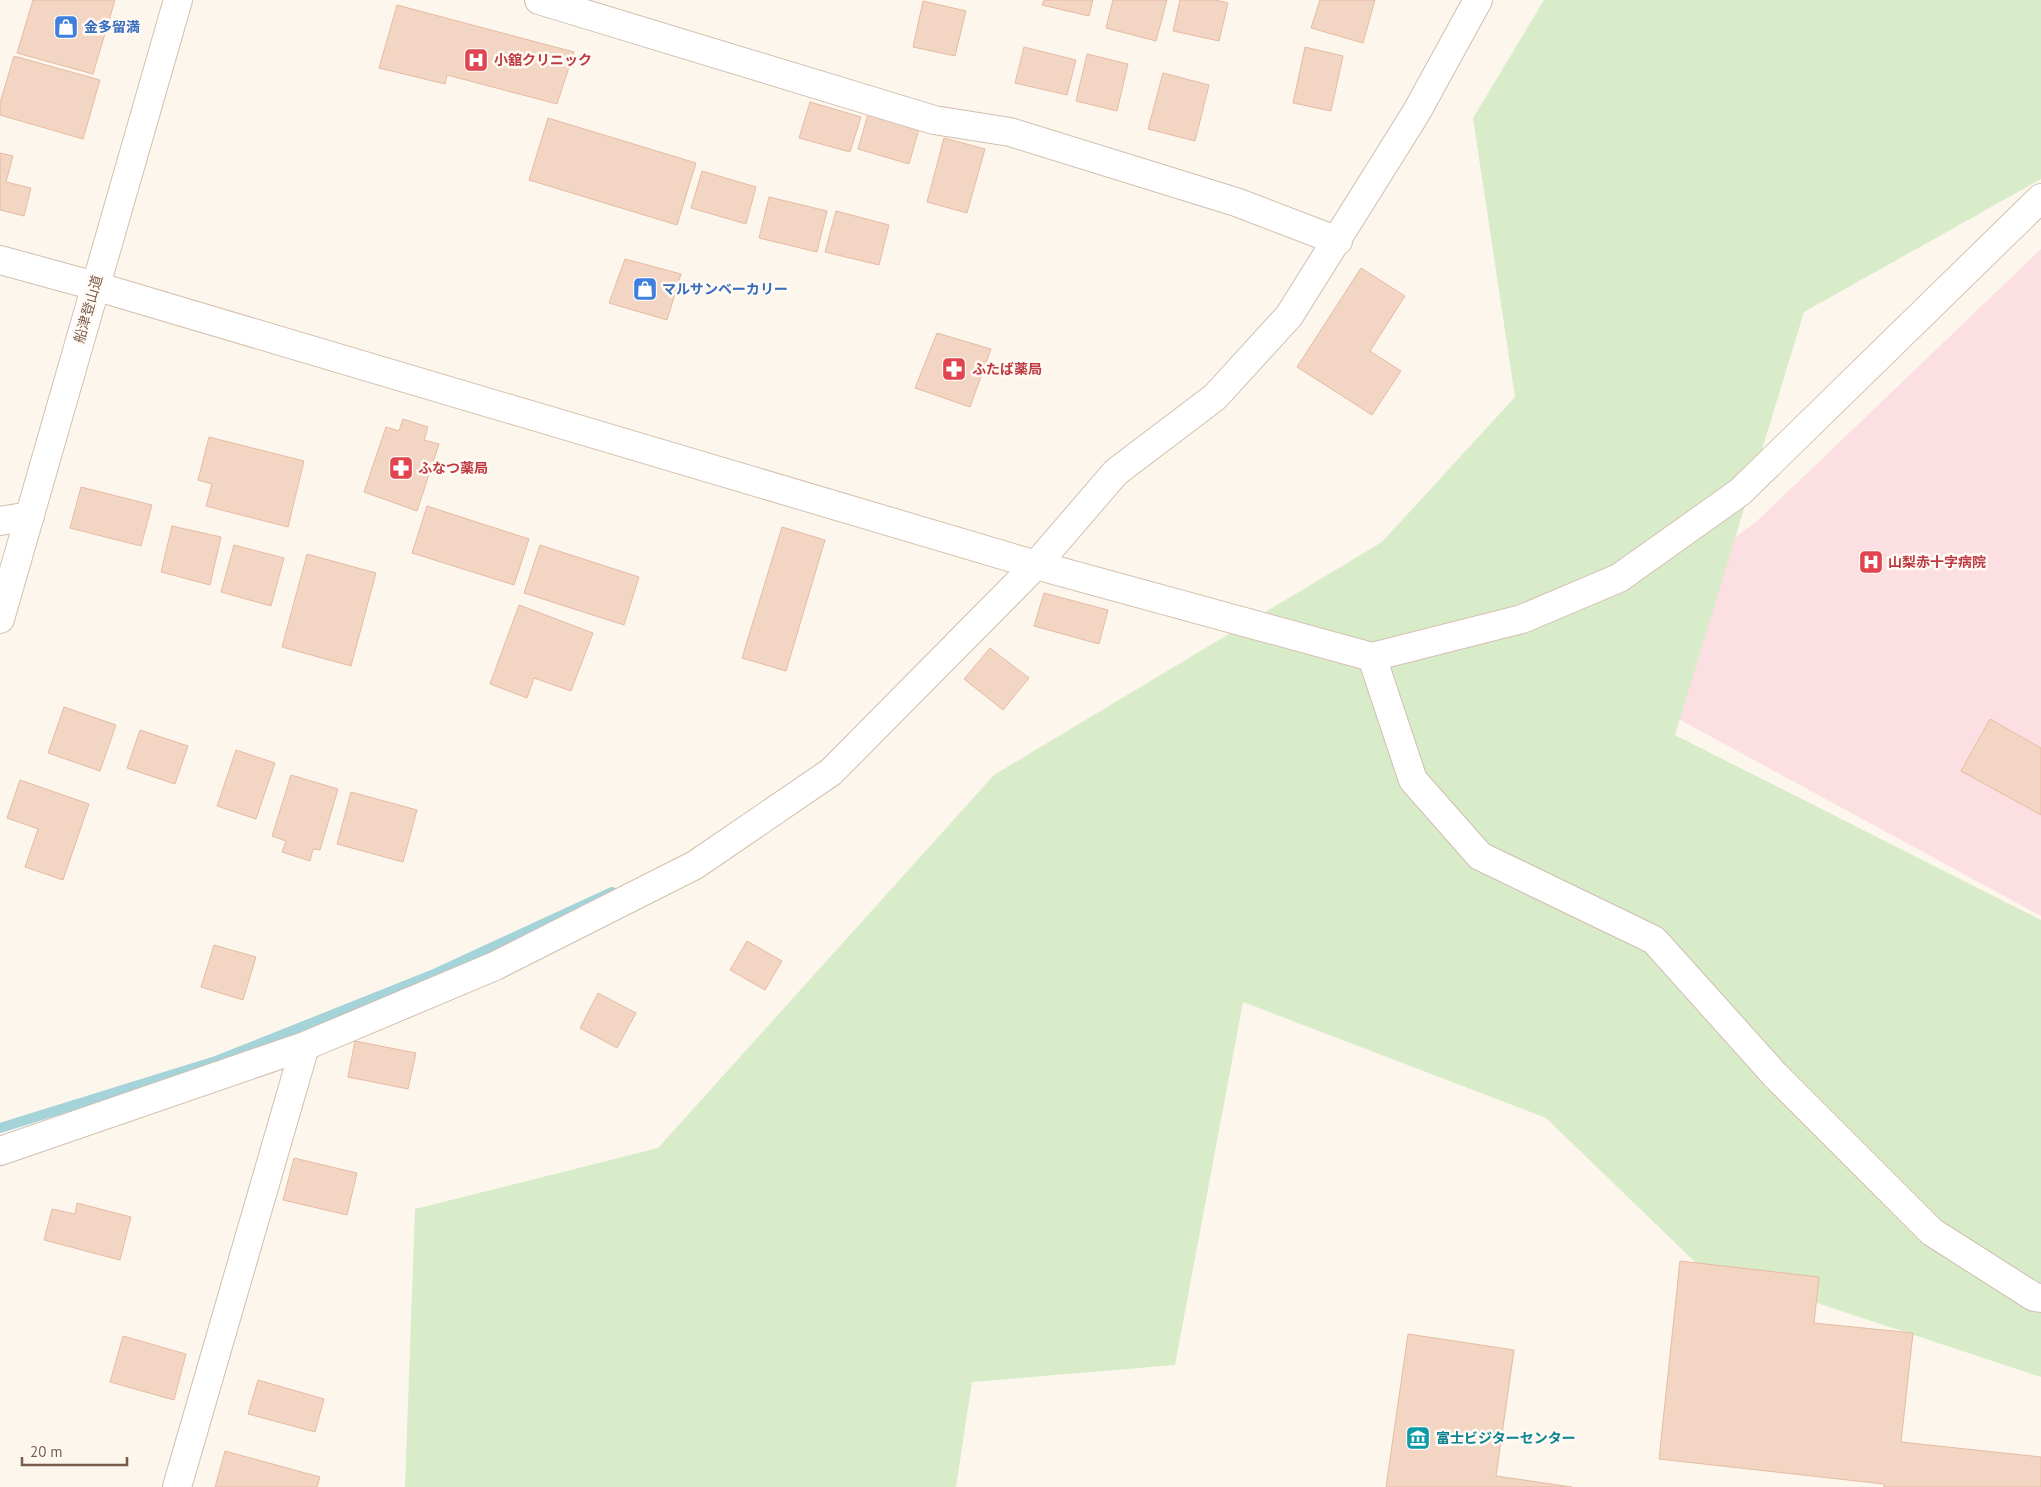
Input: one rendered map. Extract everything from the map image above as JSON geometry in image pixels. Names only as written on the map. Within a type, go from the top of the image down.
[{"type":"street","name":"船津登山道","points":[[0,619],[178,0]]},
{"type":"street","points":[[539,0],[934,120],[1010,132],[1236,202],[1338,241]]},
{"type":"street","points":[[0,1151],[305,1046],[495,966],[695,864],[831,772],[1036,565],[1116,472],[1222,389],[1289,316],[1338,241],[1416,113],[1478,0]]},
{"type":"street","points":[[0,260],[95,286],[1036,565],[1372,657],[1522,619],[1619,578],[1740,492],[2041,198]]},
{"type":"street","points":[[0,521],[30,516]]},
{"type":"street","points":[[1372,657],[1412,780],[1480,856],[1654,940],[1775,1075],[1932,1232],[2034,1297],[2041,1298]]},
{"type":"street","points":[[177,1487],[305,1046]]},
{"type":"shaded area","name":"山梨赤十字病院","points":[[2041,249],[2041,916],[1544,646],[1647,603],[1756,522]]},
{"type":"green space","points":[[1544,0],[2041,0],[2041,179],[1804,312],[1675,735],[2041,920],[2041,1377],[1696,1263],[1546,1118],[1243,1002],[1175,1365],[972,1382],[956,1487],[405,1487],[415,1209],[658,1148],[994,775],[1382,542],[1515,397],[1473,118]]},
{"type":"building","name":"金多留満","points":[[33,0],[115,0],[93,74],[17,53]]},
{"type":"building","points":[[1044,0],[1093,0],[1089,16],[1042,5]]},
{"type":"building","points":[[1113,0],[1167,0],[1156,41],[1106,28]]},
{"type":"building","points":[[1180,0],[1216,0],[1228,3],[1219,41],[1173,31]]},
{"type":"building","points":[[1320,0],[1375,0],[1363,43],[1311,28]]},
{"type":"building","points":[[923,1],[966,11],[955,56],[913,47]]},
{"type":"building","name":"小舘クリニック","points":[[397,5],[574,52],[557,104],[447,75],[445,84],[379,68]]},
{"type":"building","points":[[1024,47],[1076,60],[1067,95],[1015,83]]},
{"type":"building","points":[[1305,47],[1343,56],[1331,111],[1293,103]]},
{"type":"building","points":[[1087,54],[1128,64],[1117,111],[1076,101]]},
{"type":"building","points":[[14,56],[100,80],[83,139],[0,115],[0,103]]},
{"type":"building","points":[[1163,73],[1209,85],[1195,141],[1148,129]]},
{"type":"building","points":[[810,102],[861,117],[850,152],[799,138]]},
{"type":"building","points":[[868,114],[919,129],[909,164],[858,149]]},
{"type":"building","points":[[548,118],[696,163],[677,225],[529,180]]},
{"type":"building","points":[[944,138],[985,149],[967,213],[927,202]]},
{"type":"building","points":[[0,153],[13,156],[6,182],[31,188],[24,216],[0,210]]},
{"type":"building","points":[[702,171],[756,187],[746,224],[691,208]]},
{"type":"building","points":[[769,197],[827,211],[817,252],[759,238]]},
{"type":"building","points":[[836,211],[889,225],[879,265],[825,252]]},
{"type":"building","name":"マルサンベーカリー","points":[[625,259],[681,274],[667,320],[609,303]]},
{"type":"building","points":[[1361,268],[1405,296],[1370,351],[1401,371],[1372,415],[1297,367]]},
{"type":"building","name":"ふたば薬局","points":[[937,333],[991,349],[970,407],[915,388]]},
{"type":"building","name":"ふなつ薬局","points":[[403,419],[428,427],[424,440],[439,444],[417,511],[364,492],[386,427],[399,431]]},
{"type":"building","points":[[209,437],[304,461],[288,527],[206,506],[212,484],[198,480]]},
{"type":"building","points":[[81,487],[152,505],[141,546],[70,528]]},
{"type":"building","points":[[427,506],[529,539],[514,585],[412,553]]},
{"type":"building","points":[[172,526],[221,537],[210,585],[161,572]]},
{"type":"building","points":[[782,527],[825,540],[786,671],[742,658]]},
{"type":"building","points":[[234,545],[284,558],[271,606],[221,592]]},
{"type":"building","points":[[540,545],[639,577],[624,625],[524,593]]},
{"type":"building","points":[[307,554],[376,573],[351,666],[282,647]]},
{"type":"building","points":[[1044,593],[1108,610],[1099,644],[1034,626]]},
{"type":"building","points":[[519,605],[593,633],[571,691],[534,678],[527,698],[490,684]]},
{"type":"building","points":[[990,648],[1029,678],[1003,710],[964,679]]},
{"type":"building","points":[[64,707],[116,725],[100,771],[48,753]]},
{"type":"building","points":[[1990,719],[2041,748],[2041,815],[1961,771]]},
{"type":"building","points":[[140,730],[188,746],[175,784],[127,768]]},
{"type":"building","points":[[236,750],[275,763],[256,819],[217,806]]},
{"type":"building","points":[[291,775],[338,789],[320,850],[313,849],[310,861],[282,852],[286,841],[272,836]]},
{"type":"building","points":[[20,780],[89,804],[63,880],[25,867],[38,829],[7,818]]},
{"type":"building","points":[[351,792],[417,810],[403,862],[337,844]]},
{"type":"building","points":[[747,941],[782,961],[765,990],[730,970]]},
{"type":"building","points":[[214,945],[256,957],[243,1000],[201,987]]},
{"type":"building","points":[[598,993],[636,1013],[617,1048],[580,1028]]},
{"type":"building","points":[[355,1041],[416,1053],[408,1089],[348,1077]]},
{"type":"building","points":[[294,1158],[357,1173],[347,1215],[283,1200]]},
{"type":"building","points":[[77,1203],[131,1217],[120,1260],[44,1240],[52,1209],[75,1214]]},
{"type":"building","points":[[1680,1261],[1819,1277],[1814,1323],[1913,1333],[1901,1442],[2041,1457],[2041,1487],[1884,1487],[1884,1484],[1659,1459]]},
{"type":"building","points":[[1408,1334],[1514,1350],[1496,1476],[1572,1487],[1386,1487]]},
{"type":"building","points":[[123,1336],[186,1354],[174,1400],[110,1382]]},
{"type":"building","points":[[258,1380],[324,1399],[315,1432],[248,1414]]},
{"type":"building","points":[[225,1451],[320,1477],[317,1487],[215,1487]]},
{"type":"waterway","points":[[0,1128],[216,1061],[432,975],[612,892]]},
{"type":"place","name":"金多留満","points":[[66,27]]},
{"type":"place","name":"小舘クリニック","points":[[476,60]]},
{"type":"place","name":"マルサンベーカリー","points":[[645,289]]},
{"type":"place","name":"ふたば薬局","points":[[954,369]]},
{"type":"place","name":"ふなつ薬局","points":[[401,468]]},
{"type":"place","name":"山梨赤十字病院","points":[[1871,562]]},
{"type":"place","name":"富士ビジターセンター","points":[[1418,1438]]}]
